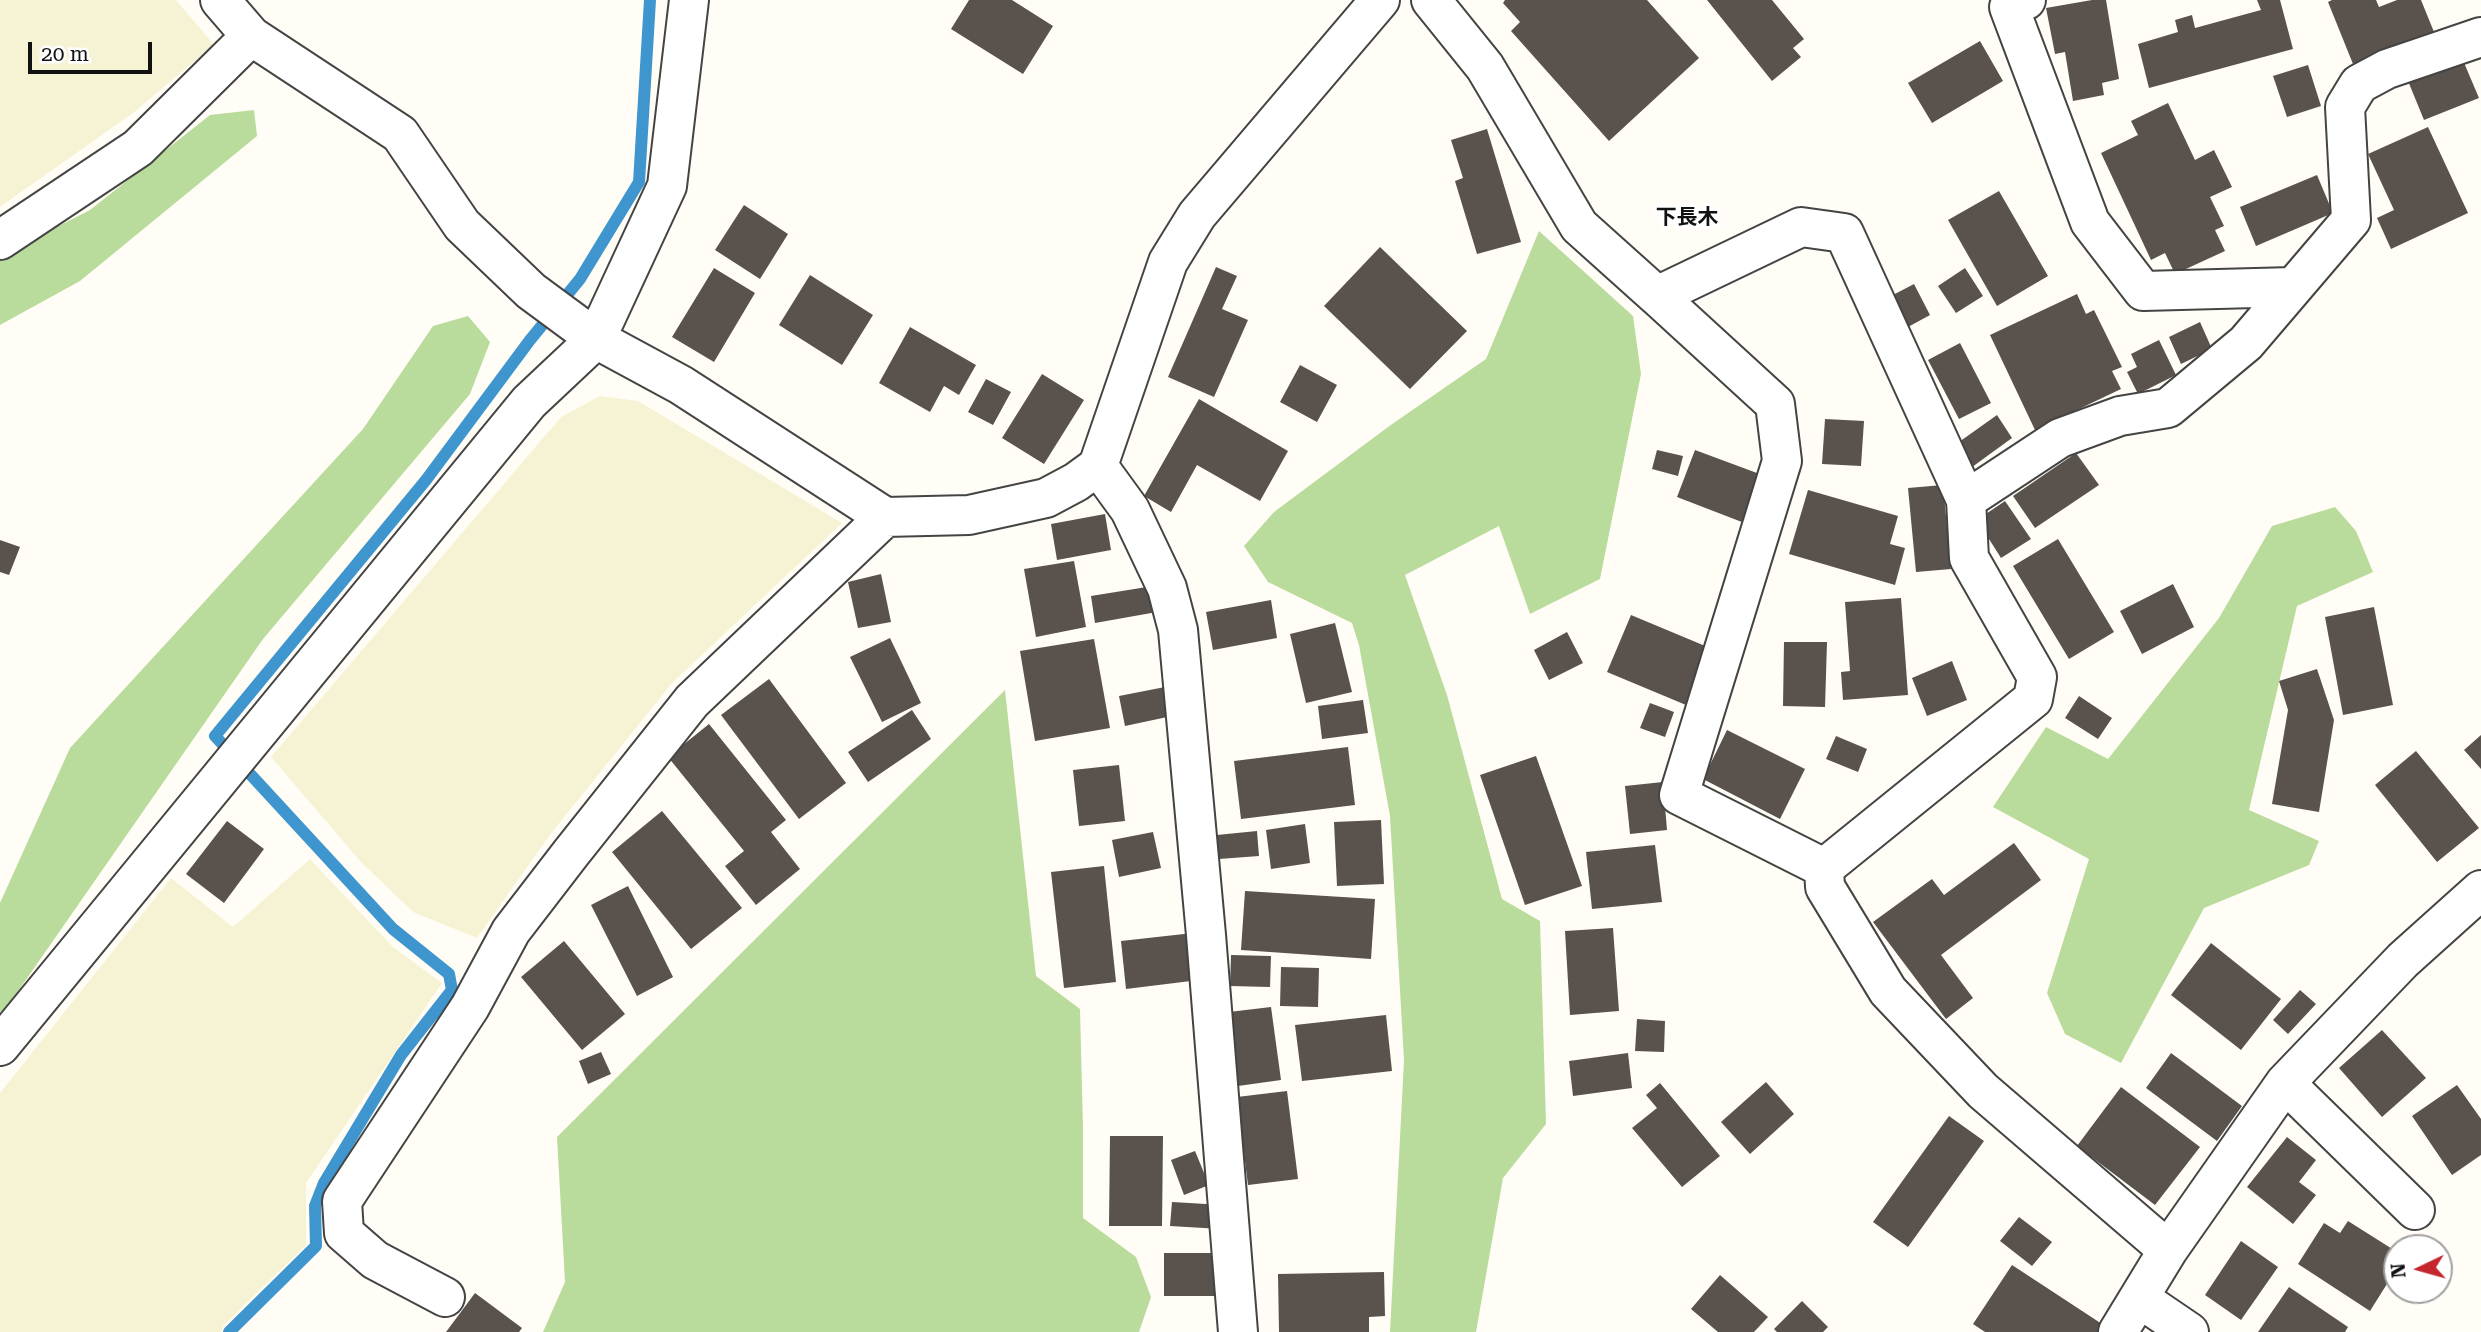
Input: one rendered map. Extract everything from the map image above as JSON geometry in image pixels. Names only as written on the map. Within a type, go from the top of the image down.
[{"type":"street","points":[[220,0],[251,36],[400,134],[462,225],[531,292],[583,329],[681,385],[886,517],[969,515],[1046,498],[1098,466],[1168,262],[1197,215],[1380,0]]},
{"type":"street","points":[[0,1046],[529,402],[583,329],[667,186],[689,0]]},
{"type":"street","points":[[1431,0],[1485,67],[1579,226],[1775,404],[1782,461],[1679,795],[1824,868]]},
{"type":"street","points":[[2014,2],[2090,222],[2143,291],[2293,287]]},
{"type":"street","points":[[0,240],[138,148],[251,36]]},
{"type":"street","points":[[1966,500],[2060,438],[2120,416],[2168,408],[2246,343],[2351,220],[2345,107],[2359,84],[2387,69],[2481,37]]},
{"type":"street","points":[[1657,296],[1801,227],[1844,233],[1966,500],[1969,558],[2037,677],[2032,699],[1824,868]]},
{"type":"street","points":[[1098,466],[1130,510],[1167,588],[1178,630],[1238,1332]]},
{"type":"street","points":[[445,1297],[375,1260],[344,1233],[341,1201],[470,1007],[511,931],[692,701],[886,517]]},
{"type":"street","points":[[1824,868],[1825,887],[1888,991],[1983,1091],[2168,1250]]},
{"type":"street","points":[[2118,1332],[2168,1250],[2285,1083],[2403,960],[2481,890]]},
{"type":"street","points":[[2285,1083],[2415,1210]]},
{"type":"street","points":[[2139,1298],[2189,1332]]},
{"type":"shaded area","points":[[0,0],[176,0],[214,45],[133,113],[0,207]]},
{"type":"shaded area","points":[[600,396],[638,401],[842,523],[672,683],[549,836],[477,938],[413,912],[361,862],[271,757],[561,417]]},
{"type":"shaded area","points":[[310,859],[393,947],[442,983],[306,1183],[306,1245],[224,1325],[221,1332],[0,1332],[0,1093],[171,878],[233,927]]},
{"type":"green space","points":[[254,110],[257,136],[80,281],[0,325],[0,256],[90,210],[210,115]]},
{"type":"green space","points":[[1539,231],[1633,316],[1641,374],[1600,579],[1530,614],[1499,526],[1405,575],[1447,695],[1502,899],[1540,921],[1546,1124],[1503,1178],[1476,1332],[1390,1332],[1404,1060],[1390,816],[1359,645],[1352,623],[1268,582],[1244,546],[1274,512],[1388,427],[1486,359]]},
{"type":"green space","points":[[468,316],[490,342],[470,394],[263,639],[7,1007],[0,1012],[0,903],[70,748],[363,429],[433,326]]},
{"type":"green space","points":[[2335,507],[2356,531],[2373,572],[2297,606],[2249,810],[2319,841],[2309,865],[2204,908],[2121,1063],[2065,1034],[2047,993],[2089,859],[1993,807],[2046,727],[2108,759],[2219,618],[2272,526]]},
{"type":"green space","points":[[1005,690],[1036,976],[1080,1009],[1083,1218],[1136,1257],[1151,1297],[1139,1332],[543,1332],[565,1282],[557,1137]]},
{"type":"building","points":[[969,0],[1012,0],[1053,26],[1023,74],[951,29]]},
{"type":"building","points":[[1505,0],[1647,0],[1699,58],[1609,141],[1511,31],[1520,22],[1503,3]]},
{"type":"building","points":[[1707,0],[1772,0],[1804,39],[1793,48],[1801,57],[1772,81]]},
{"type":"building","points":[[2106,0],[2119,79],[2102,83],[2104,95],[2073,101],[2065,52],[2055,54],[2046,8]]},
{"type":"building","points":[[2257,0],[2280,0],[2293,49],[2149,88],[2138,44],[2178,32],[2175,20],[2192,15],[2195,28],[2261,10]]},
{"type":"building","points":[[2376,0],[2379,7],[2397,0],[2421,0],[2434,32],[2353,64],[2328,2]]},
{"type":"building","points":[[1980,41],[2003,81],[1932,123],[1908,83]]},
{"type":"building","points":[[2462,58],[2479,98],[2424,120],[2408,81]]},
{"type":"building","points":[[2308,65],[2321,106],[2287,117],[2273,76]]},
{"type":"building","points":[[2168,103],[2195,160],[2214,150],[2232,187],[2210,197],[2224,226],[2215,230],[2225,251],[2175,274],[2165,253],[2151,260],[2101,153],[2138,135],[2131,121]]},
{"type":"building","points":[[2428,127],[2468,213],[2391,249],[2377,218],[2394,210],[2368,154]]},
{"type":"building","points":[[1487,129],[1521,242],[1477,254],[1455,181],[1463,178],[1451,140]]},
{"type":"building","points":[[2317,175],[2333,213],[2256,246],[2240,207]]},
{"type":"building","points":[[1999,191],[2048,276],[1997,306],[1948,220]]},
{"type":"building","points":[[744,205],[788,234],[760,279],[715,250]]},
{"type":"building","points":[[1380,247],[1467,331],[1410,389],[1324,306]]},
{"type":"building","points":[[1216,267],[1237,276],[1222,309],[1248,320],[1214,397],[1168,377]]},
{"type":"building","points":[[714,268],[755,293],[714,362],[672,337]]},
{"type":"building","points":[[1965,268],[1983,296],[1956,313],[1938,286]]},
{"type":"building","points":[[810,275],[873,315],[842,365],[779,325]]},
{"type":"building","points":[[1914,284],[1930,315],[1908,327],[1891,296]]},
{"type":"building","points":[[2077,294],[2086,314],[2094,310],[2122,367],[2112,371],[2121,389],[2035,430],[1990,335]]},
{"type":"building","points":[[2200,322],[2212,349],[2181,364],[2169,337]]},
{"type":"building","points":[[910,327],[976,365],[959,395],[944,386],[930,412],[879,383]]},
{"type":"building","points":[[2159,340],[2176,375],[2138,394],[2127,372],[2137,367],[2131,354]]},
{"type":"building","points":[[1960,343],[1991,403],[1959,419],[1928,360]]},
{"type":"building","points":[[1300,365],[1337,385],[1317,422],[1280,402]]},
{"type":"building","points":[[1042,374],[1084,400],[1044,464],[1002,438]]},
{"type":"building","points":[[986,379],[1011,392],[993,425],[968,412]]},
{"type":"building","points":[[1199,399],[1288,451],[1260,501],[1197,465],[1171,512],[1144,496]]},
{"type":"building","points":[[1997,415],[2012,438],[1968,470],[1952,447]]},
{"type":"building","points":[[1825,419],[1864,421],[1861,466],[1822,464]]},
{"type":"building","points":[[1657,450],[1683,456],[1678,476],[1652,469]]},
{"type":"building","points":[[1695,450],[1765,476],[1747,524],[1677,497]]},
{"type":"building","points":[[2076,453],[2099,485],[2035,528],[2013,496]]},
{"type":"building","points":[[1943,485],[1951,569],[1916,572],[1908,488]]},
{"type":"building","points":[[1808,490],[1898,516],[1890,544],[1905,548],[1895,585],[1789,554]]},
{"type":"building","points":[[2005,501],[2031,539],[2001,558],[1977,520]]},
{"type":"building","points":[[1105,514],[1111,550],[1057,560],[1051,524]]},
{"type":"building","points":[[2058,539],[2114,632],[2069,659],[2013,566]]},
{"type":"building","points":[[0,540],[20,547],[9,575],[0,572]]},
{"type":"building","points":[[1074,561],[1086,627],[1036,637],[1024,569]]},
{"type":"building","points":[[881,574],[891,622],[858,628],[848,582]]},
{"type":"building","points":[[2173,584],[2194,627],[2142,654],[2120,611]]},
{"type":"building","points":[[1153,586],[1157,612],[1095,623],[1091,596]]},
{"type":"building","points":[[1901,598],[1908,695],[1843,700],[1841,672],[1850,671],[1845,602]]},
{"type":"building","points":[[1271,600],[1277,638],[1213,650],[1206,612]]},
{"type":"building","points":[[2374,607],[2393,705],[2343,715],[2325,617]]},
{"type":"building","points":[[1631,615],[1710,648],[1686,705],[1607,672]]},
{"type":"building","points":[[1335,623],[1352,692],[1306,703],[1290,634]]},
{"type":"building","points":[[1567,632],[1583,663],[1549,680],[1534,650]]},
{"type":"building","points":[[890,638],[921,703],[882,722],[850,657]]},
{"type":"building","points":[[1094,639],[1110,728],[1035,741],[1020,651]]},
{"type":"building","points":[[1784,642],[1827,642],[1825,707],[1783,706]]},
{"type":"building","points":[[1952,661],[1967,700],[1927,716],[1912,678]]},
{"type":"building","points":[[2317,669],[2334,720],[2319,812],[2272,804],[2288,710],[2279,681]]},
{"type":"building","points":[[769,679],[846,783],[799,819],[721,715]]},
{"type":"building","points":[[1165,687],[1172,716],[1125,726],[1119,696]]},
{"type":"building","points":[[2079,696],[2112,718],[2098,739],[2065,718]]},
{"type":"building","points":[[1363,700],[1368,733],[1322,739],[1318,706]]},
{"type":"building","points":[[1650,703],[1674,712],[1665,737],[1640,728]]},
{"type":"building","points":[[912,710],[931,739],[868,782],[848,752]]},
{"type":"building","points":[[709,724],[786,820],[771,832],[800,869],[756,905],[725,866],[744,851],[668,757]]},
{"type":"building","points":[[1727,730],[1805,769],[1780,819],[1703,779]]},
{"type":"building","points":[[2481,735],[2481,769],[2464,750]]},
{"type":"building","points":[[1836,736],[1867,749],[1858,772],[1826,759]]},
{"type":"building","points":[[1348,747],[1355,805],[1241,819],[1234,761]]},
{"type":"building","points":[[2416,751],[2479,828],[2437,862],[2375,785]]},
{"type":"building","points":[[1536,756],[1582,886],[1525,905],[1480,775]]},
{"type":"building","points":[[1119,765],[1125,821],[1079,826],[1073,770]]},
{"type":"building","points":[[1663,782],[1667,830],[1630,834],[1625,786]]},
{"type":"building","points":[[662,811],[742,908],[691,949],[612,852]]},
{"type":"building","points":[[1381,820],[1384,884],[1337,886],[1334,822]]},
{"type":"building","points":[[227,821],[264,849],[224,903],[186,874]]},
{"type":"building","points":[[1305,824],[1310,863],[1271,869],[1266,830]]},
{"type":"building","points":[[1257,831],[1259,856],[1219,859],[1217,835]]},
{"type":"building","points":[[1153,832],[1161,868],[1119,877],[1112,840]]},
{"type":"building","points":[[2014,843],[2041,880],[1941,955],[1973,998],[1946,1019],[1873,922],[1932,879],[1944,895]]},
{"type":"building","points":[[1655,845],[1662,902],[1592,909],[1586,852]]},
{"type":"building","points":[[1104,866],[1116,982],[1064,988],[1051,872]]},
{"type":"building","points":[[628,886],[673,977],[637,996],[591,905]]},
{"type":"building","points":[[1245,891],[1375,899],[1371,959],[1241,950]]},
{"type":"building","points":[[1613,928],[1619,1011],[1570,1015],[1565,931]]},
{"type":"building","points":[[1193,933],[1199,980],[1126,989],[1121,941]]},
{"type":"building","points":[[564,941],[625,1014],[582,1050],[521,977]]},
{"type":"building","points":[[2211,943],[2281,999],[2241,1050],[2171,995]]},
{"type":"building","points":[[1231,955],[1271,956],[1270,987],[1230,986]]},
{"type":"building","points":[[1281,967],[1319,968],[1318,1007],[1280,1006]]},
{"type":"building","points":[[2300,990],[2316,1004],[2288,1034],[2273,1020]]},
{"type":"building","points":[[1271,1007],[1281,1080],[1238,1086],[1229,1012]]},
{"type":"building","points":[[1386,1015],[1392,1071],[1302,1081],[1295,1025]]},
{"type":"building","points":[[1637,1019],[1665,1021],[1664,1052],[1635,1051]]},
{"type":"building","points":[[2382,1030],[2426,1078],[2382,1117],[2339,1068]]},
{"type":"building","points":[[601,1052],[611,1074],[588,1084],[579,1061]]},
{"type":"building","points":[[1628,1053],[1632,1088],[1573,1096],[1569,1061]]},
{"type":"building","points":[[2171,1053],[2242,1106],[2217,1141],[2146,1088]]},
{"type":"building","points":[[1766,1082],[1794,1114],[1750,1154],[1721,1122]]},
{"type":"building","points":[[1660,1083],[1720,1156],[1682,1187],[1632,1128],[1657,1108],[1646,1095]]},
{"type":"building","points":[[2457,1085],[2481,1119],[2481,1155],[2452,1175],[2412,1116]]},
{"type":"building","points":[[2121,1087],[2200,1147],[2155,1205],[2077,1146]]},
{"type":"building","points":[[1287,1091],[1298,1179],[1248,1185],[1237,1097]]},
{"type":"building","points":[[1949,1116],[1984,1141],[1908,1247],[1873,1222]]},
{"type":"building","points":[[1110,1136],[1163,1136],[1162,1226],[1109,1226]]},
{"type":"building","points":[[2287,1137],[2316,1160],[2299,1182],[2316,1195],[2293,1224],[2247,1187]]},
{"type":"building","points":[[1195,1151],[1209,1185],[1184,1195],[1171,1160]]},
{"type":"building","points":[[1172,1202],[1223,1205],[1221,1229],[1170,1226]]},
{"type":"building","points":[[2019,1217],[2052,1242],[2032,1266],[2000,1241]]},
{"type":"building","points":[[2348,1221],[2383,1243],[2383,1290],[2370,1311],[2298,1264],[2324,1223],[2340,1233]]},
{"type":"building","points":[[2241,1241],[2278,1267],[2241,1320],[2205,1295]]},
{"type":"building","points":[[1164,1253],[1224,1253],[1224,1296],[1164,1296]]},
{"type":"building","points":[[2012,1265],[2102,1324],[2097,1332],[1985,1332],[1973,1324]]},
{"type":"building","points":[[1384,1272],[1385,1316],[1369,1317],[1369,1332],[1279,1332],[1278,1274]]},
{"type":"building","points":[[1720,1275],[1768,1317],[1754,1332],[1718,1332],[1691,1309]]},
{"type":"building","points":[[2289,1287],[2348,1327],[2345,1332],[2258,1332]]},
{"type":"building","points":[[475,1293],[522,1328],[519,1332],[446,1332]]},
{"type":"building","points":[[1802,1301],[1828,1327],[1823,1332],[1777,1332],[1774,1329]]},
{"type":"waterway","points":[[229,1332],[316,1246],[315,1206],[324,1183],[401,1055],[452,990],[449,974],[393,929],[215,736],[426,480],[530,340],[580,279],[639,182],[650,0]]},
{"type":"district","name":"下長木","points":[[1687,218]]}]
